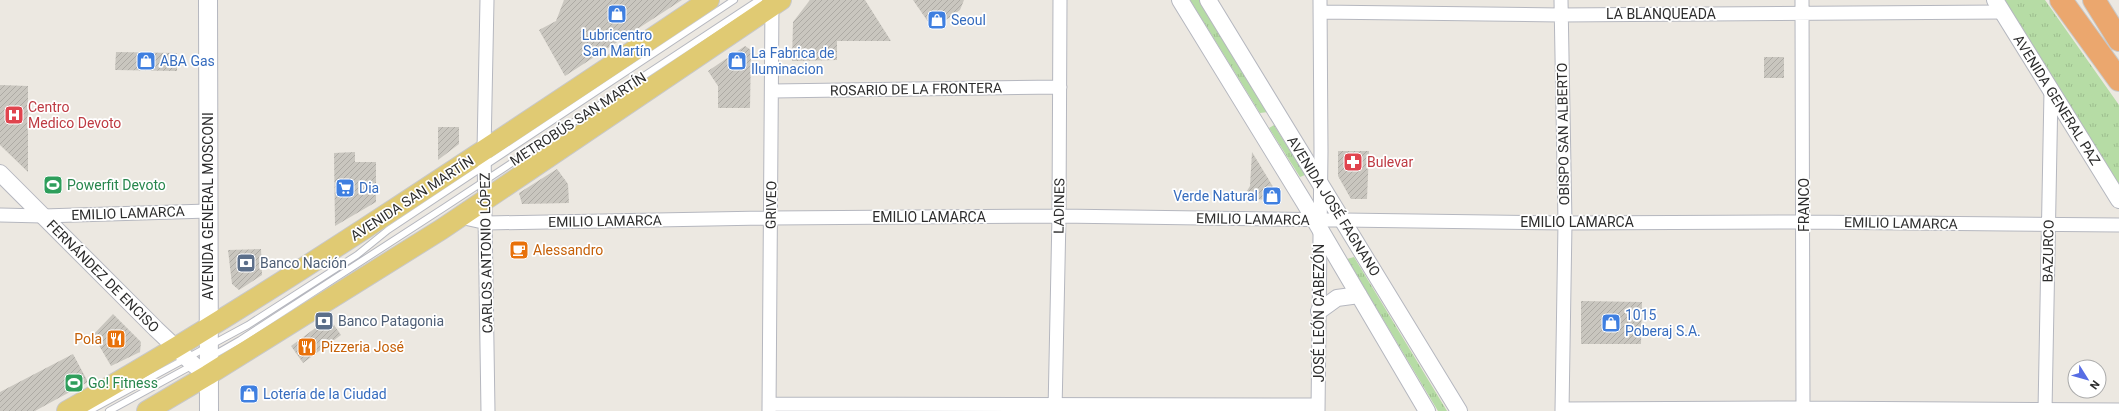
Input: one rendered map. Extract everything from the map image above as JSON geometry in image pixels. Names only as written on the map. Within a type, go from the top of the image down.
[{"type":"highway","points":[[2061,0],[2119,80]]},
{"type":"highway","points":[[2094,0],[2119,40]]},
{"type":"main road","name":"AVENIDA GENERAL MOSCONI","points":[[208,0],[208,211],[199,354],[209,411]]},
{"type":"main road","name":"AVENIDA SAN MARTÍN","points":[[147,411],[199,354],[485,158],[710,0]]},
{"type":"main road","name":"AVENIDA SAN MARTÍN","points":[[67,411],[199,354],[460,217],[771,1]]},
{"type":"street","name":"CARLOS ANTONIO LÓPEZ","points":[[487,0],[485,158],[487,223],[488,411]]},
{"type":"street","name":"LADINES","points":[[1054,408],[1059,216],[1060,0]]},
{"type":"street","name":"AVENIDA JOSÉ FAGNANO","points":[[1180,0],[1318,223],[1427,411]]},
{"type":"street","name":"AVENIDA JOSÉ FAGNANO","points":[[1208,0],[1460,411]]},
{"type":"street","name":"OBISPO SAN ALBERTO","points":[[1561,0],[1560,15],[1565,223],[1562,410]]},
{"type":"street","name":"FRANCO","points":[[1802,0],[1804,222],[1803,409]]},
{"type":"street","name":"GRIVEO","points":[[770,408],[773,91],[771,1]]},
{"type":"street","name":"JOSÉ LEÓN CABEZÓN","points":[[1318,408],[1320,6]]},
{"type":"street","name":"LA BLANQUEADA","points":[[1320,6],[1560,15],[1802,14],[1999,6]]},
{"type":"street","name":"AVENIDA GENERAL PAZ","points":[[1999,6],[2119,200]]},
{"type":"street","name":"ROSARIO DE LA FRONTERA","points":[[773,91],[1060,86]]},
{"type":"street","name":"BAZURCO","points":[[2045,410],[2052,91]]},
{"type":"street","name":"FERNÁNDEZ DE ENCISO","points":[[0,173],[43,216],[199,354]]},
{"type":"street","name":"EMILIO LAMARCA","points":[[0,215],[43,216],[208,211]]},
{"type":"street","name":"EMILIO LAMARCA","points":[[460,217],[487,223],[771,218],[1059,216],[1318,223],[1343,220],[1565,223],[1804,222],[2119,225]]},
{"type":"street","points":[[1319,311],[1337,298],[1359,295]]},
{"type":"street","points":[[770,408],[1318,408]]},
{"type":"street","points":[[1562,410],[2119,410]]},
{"type":"lane","name":"METROBÚS SAN MARTÍN","points":[[485,158],[734,0]]},
{"type":"lane","name":"METROBÚS SAN MARTÍN","points":[[89,411],[199,354],[240,340],[486,180],[771,1]]},
{"type":"lane","name":"METROBÚS SAN MARTÍN","points":[[109,411],[199,354]]},
{"type":"green space","points":[[1190,0],[1200,0],[1268,112],[1260,113]]},
{"type":"green space","points":[[2004,0],[2045,0],[2119,105],[2119,186]]},
{"type":"green space","points":[[1274,125],[1305,175],[1300,177],[1269,128]]},
{"type":"green space","points":[[1354,257],[1447,411],[1438,411],[1347,259]]},
{"type":"building","points":[[564,0],[682,0],[565,76],[539,30],[556,21]]},
{"type":"building","points":[[810,0],[865,0],[891,41],[837,41],[837,60],[792,61],[793,22]]},
{"type":"building","name":"Seoul","points":[[913,0],[964,0],[960,10],[933,29]]},
{"type":"building","name":"La Fabrica de Iluminacion","points":[[745,46],[751,50],[750,108],[718,108],[718,86],[708,71]]},
{"type":"building","name":"ABA Gas","points":[[116,52],[177,53],[177,71],[115,70]]},
{"type":"building","points":[[1764,57],[1784,57],[1784,78],[1764,78]]},
{"type":"building","name":"Centro Medico Devoto","points":[[0,85],[28,86],[28,172],[0,145]]},
{"type":"building","points":[[438,127],[459,127],[459,144],[438,160]]},
{"type":"building","points":[[1338,151],[1369,151],[1367,199],[1351,199],[1338,176]]},
{"type":"building","points":[[355,152],[355,162],[376,162],[376,202],[335,226],[334,153]]},
{"type":"building","points":[[1252,152],[1281,200],[1242,199],[1250,186]]},
{"type":"building","points":[[557,169],[568,184],[569,203],[522,204],[519,193]]},
{"type":"building","name":"Banco Nación","points":[[261,249],[262,275],[239,290],[232,284],[228,250]]},
{"type":"building","name":"1015 Poberaj S.A.","points":[[1581,301],[1642,302],[1641,344],[1581,344]]},
{"type":"building","name":"Pola","points":[[113,314],[141,342],[140,352],[111,366],[93,335]]},
{"type":"building","points":[[329,318],[341,335],[303,363],[291,346]]},
{"type":"building","points":[[73,354],[88,382],[35,411],[0,411],[0,392]]},
{"type":"place","name":"Lubricentro San Martín","points":[[617,14]]},
{"type":"place","name":"Seoul","points":[[937,20]]},
{"type":"place","name":"ABA Gas","points":[[146,61]]},
{"type":"place","name":"La Fabrica de Iluminacion","points":[[737,61]]},
{"type":"place","name":"Centro Medico Devoto","points":[[14,115]]},
{"type":"place","name":"Bulevar","points":[[1353,162]]},
{"type":"place","name":"Powerfit Devoto","points":[[53,185]]},
{"type":"place","name":"Dia","points":[[345,188]]},
{"type":"place","name":"Verde Natural","points":[[1272,196]]},
{"type":"place","name":"Alessandro","points":[[519,250]]},
{"type":"place","name":"Banco Nación","points":[[246,263]]},
{"type":"place","name":"Banco Patagonia","points":[[324,321]]},
{"type":"place","name":"1015 Poberaj S.A.","points":[[1611,323]]},
{"type":"place","name":"Pola","points":[[116,339]]},
{"type":"place","name":"Pizzeria José","points":[[307,347]]},
{"type":"place","name":"Go! Fitness","points":[[74,383]]},
{"type":"place","name":"Lotería de la Ciudad","points":[[249,394]]}]
